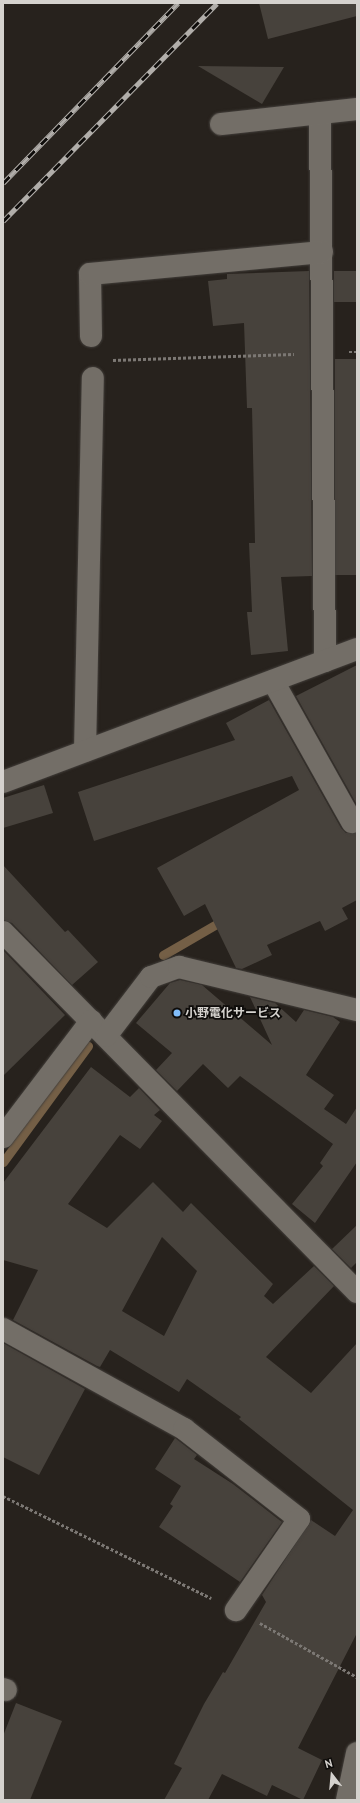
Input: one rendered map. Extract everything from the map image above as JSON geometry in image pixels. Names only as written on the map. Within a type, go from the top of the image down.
[{"type":"street","points":[[221,124],[357,109]]},
{"type":"street","points":[[320,113],[324,353],[325,661]]},
{"type":"street","points":[[91,336],[90,274],[322,252]]},
{"type":"street","points":[[85,751],[93,378]]},
{"type":"street","points":[[3,782],[357,649]]},
{"type":"street","points":[[273,681],[352,822]]},
{"type":"street","points":[[3,932],[357,1292]]},
{"type":"street","points":[[3,1137],[99,1028],[151,977],[179,967],[357,1010]]},
{"type":"street","points":[[3,1329],[184,1429],[299,1519],[236,1610]]},
{"type":"street","points":[[347,1800],[357,1753]]},
{"type":"path","points":[[110,360],[357,352]]},
{"type":"path","points":[[3,1496],[236,1610],[357,1677]]},
{"type":"building","points":[[259,3],[357,3],[357,16],[268,39]]},
{"type":"building","points":[[198,66],[284,67],[262,104]]},
{"type":"building","points":[[309,271],[312,576],[281,577],[288,651],[251,655],[247,612],[252,612],[249,543],[255,543],[252,408],[247,408],[244,323],[213,326],[208,281],[227,279],[227,274]]},
{"type":"building","points":[[334,271],[357,271],[357,302],[334,302]]},
{"type":"building","points":[[335,359],[357,359],[357,575],[335,575]]},
{"type":"building","points":[[357,665],[357,805],[296,696]]},
{"type":"building","points":[[269,700],[341,828],[346,833],[357,833],[357,900],[342,908],[348,919],[325,931],[320,921],[267,945],[272,955],[242,969],[236,968],[205,904],[184,916],[157,868],[299,790],[292,776],[94,841],[78,792],[235,740],[226,723]]},
{"type":"building","points":[[44,785],[53,813],[3,828],[3,798]]},
{"type":"building","points":[[3,865],[65,932],[68,930],[98,962],[72,985],[12,923],[3,920]]},
{"type":"building","points":[[3,950],[65,1015],[3,1076]]},
{"type":"building","points":[[180,980],[202,985],[272,1045],[250,997],[275,1003],[296,1022],[304,1010],[333,1017],[340,1022],[306,1075],[334,1095],[324,1109],[346,1124],[357,1107],[357,1162],[315,1223],[292,1204],[323,1166],[320,1163],[333,1144],[240,1076],[228,1088],[203,1064],[177,1091],[156,1070],[172,1053],[136,1023],[170,983]]},
{"type":"building","points":[[91,1067],[130,1097],[139,1088],[160,1110],[154,1115],[162,1121],[140,1149],[120,1135],[68,1204],[107,1228],[153,1182],[183,1212],[191,1203],[273,1284],[264,1296],[273,1304],[314,1266],[334,1286],[266,1357],[311,1393],[357,1343],[357,1633],[298,1748],[322,1760],[303,1800],[272,1785],[267,1796],[222,1774],[208,1800],[164,1800],[182,1768],[174,1764],[204,1704],[223,1672],[225,1673],[266,1602],[262,1595],[311,1520],[335,1536],[353,1510],[239,1419],[241,1417],[187,1379],[179,1392],[110,1350],[100,1367],[97,1366],[13,1320],[38,1270],[3,1260],[3,1183]],"holes":[[[162,1237],[197,1271],[164,1336],[122,1311]]]},
{"type":"building","points":[[357,1225],[357,1262],[351,1268],[332,1249]]},
{"type":"building","points":[[3,1343],[85,1389],[39,1475],[3,1457]]},
{"type":"building","points":[[175,1438],[197,1455],[194,1459],[233,1484],[282,1522],[240,1582],[159,1527],[173,1506],[170,1504],[181,1486],[155,1469]]},
{"type":"building","points":[[16,1703],[62,1721],[30,1800],[3,1800],[3,1736]]},
{"type":"waterway","points":[[163,955],[225,919]]},
{"type":"waterway","points":[[3,1162],[88,1046]]},
{"type":"railway","points":[[3,183],[178,3]]},
{"type":"railway","points":[[3,221],[217,3]]},
{"type":"place","name":"小野電化サービス","points":[[177,1013]]}]
